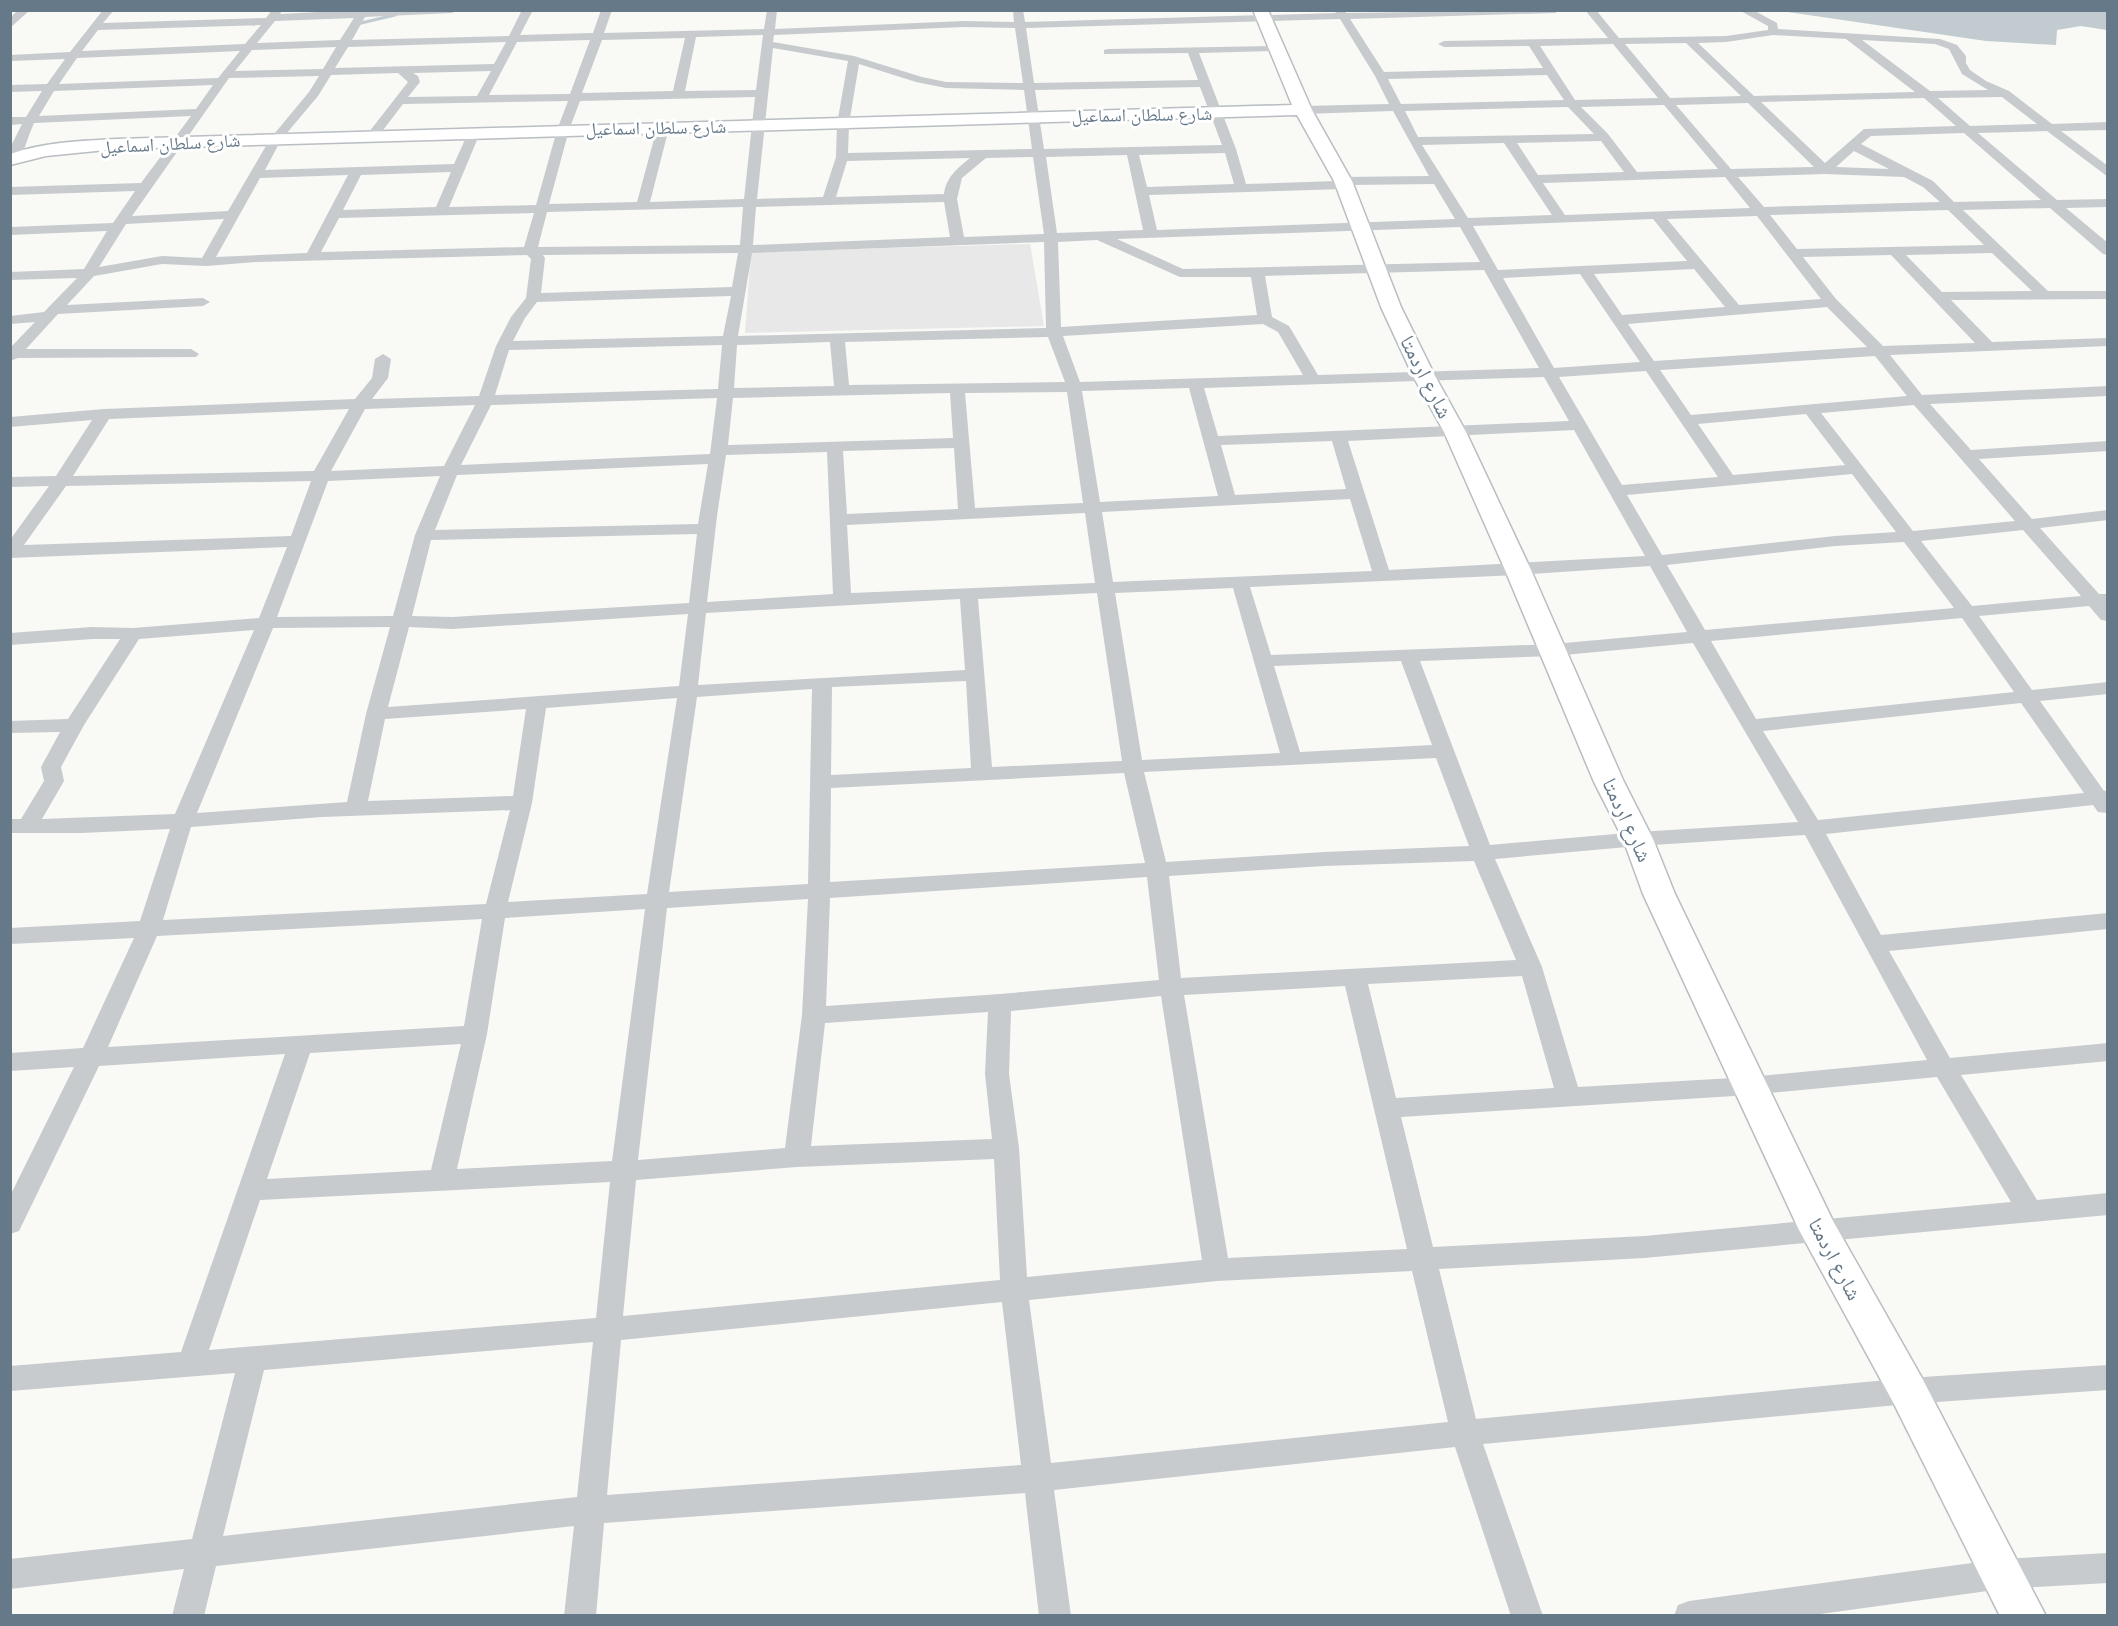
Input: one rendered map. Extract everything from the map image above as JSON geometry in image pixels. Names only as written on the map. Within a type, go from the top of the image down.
[{"type":"main road","name":"شارع اردمتا","points":[[1261,15],[1303,110],[1343,183],[1376,270],[1424,376],[1455,432],[1518,570],[1609,782],[1638,839],[1659,894],[1818,1230],[1908,1391],[2024,1616]]},
{"type":"main road","name":"شارع سلطان اسماعيل","points":[[13,156],[64,149],[179,142],[374,135],[1303,110]]},
{"type":"street","points":[[10,25],[25,10]]},
{"type":"street","points":[[13,156],[29,120],[71,57],[109,10]]},
{"type":"street","points":[[95,27],[274,16],[452,10]]},
{"type":"street","points":[[482,98],[516,38],[528,10]]},
{"type":"street","points":[[530,251],[563,130],[607,10]]},
{"type":"street","points":[[580,1616],[624,1170],[657,902],[688,692],[730,340],[746,249],[756,126],[772,10]]},
{"type":"street","points":[[1018,10],[1051,237],[1054,332],[1074,387],[1133,767],[1157,870],[1171,987],[1217,1270]]},
{"type":"street","points":[[1093,10],[1106,53]]},
{"type":"street","points":[[1432,25],[1556,10]]},
{"type":"street","points":[[1590,10],[1761,212],[1831,302],[1879,351],[1918,400],[2027,525],[2101,600],[2108,616]]},
{"type":"street","points":[[1744,10],[1773,25],[1773,33]]},
{"type":"street","points":[[206,262],[276,139],[314,94],[363,13]]},
{"type":"street","points":[[1342,14],[1381,76],[1414,141],[1464,222],[1654,560],[1812,828],[1944,1068],[2030,1211]]},
{"type":"street","points":[[10,58],[71,57],[248,47],[691,34],[769,38],[854,59],[933,83],[1031,87],[1106,53],[1261,15],[1342,14],[1432,25],[1531,41],[1726,39],[1773,33],[1848,36],[1936,41],[1953,47],[1960,56],[1960,63],[1966,72],[1982,83],[2006,93],[2108,173]]},
{"type":"street","points":[[12,355],[89,273],[144,187],[224,78],[274,16]]},
{"type":"street","points":[[769,38],[853,24],[1021,25],[1204,83]]},
{"type":"street","points":[[1432,25],[1464,74]]},
{"type":"street","points":[[678,95],[691,34]]},
{"type":"street","points":[[1848,36],[1926,94],[2108,251]]},
{"type":"street","points":[[1687,38],[1825,170]]},
{"type":"street","points":[[1531,41],[1572,104],[1604,136],[1633,176]]},
{"type":"street","points":[[1106,53],[1275,48]]},
{"type":"street","points":[[1192,50],[1230,149],[1241,188]]},
{"type":"street","points":[[829,199],[842,157],[843,123],[854,59]]},
{"type":"street","points":[[10,89],[328,71],[499,67]]},
{"type":"street","points":[[374,135],[411,86],[414,78],[400,70]]},
{"type":"street","points":[[1381,76],[1551,71]]},
{"type":"street","points":[[399,101],[761,93]]},
{"type":"street","points":[[1303,110],[2006,93]]},
{"type":"street","points":[[10,121],[200,112]]},
{"type":"street","points":[[1825,170],[1868,132],[2108,126]]},
{"type":"street","points":[[643,205],[663,128]]},
{"type":"street","points":[[441,211],[474,133]]},
{"type":"street","points":[[1414,141],[1604,136]]},
{"type":"street","points":[[1508,139],[1561,219]]},
{"type":"street","points":[[1852,145],[1928,184],[2045,296]]},
{"type":"street","points":[[842,157],[1230,149]]},
{"type":"street","points":[[1132,151],[1151,234]]},
{"type":"street","points":[[958,241],[950,198],[952,185],[956,177],[983,154]]},
{"type":"street","points":[[256,174],[459,168]]},
{"type":"street","points":[[1534,179],[1825,170],[1906,173]]},
{"type":"street","points":[[312,257],[356,172]]},
{"type":"street","points":[[1141,191],[1438,180]]},
{"type":"street","points":[[10,191],[144,187]]},
{"type":"street","points":[[333,214],[829,199],[950,198]]},
{"type":"street","points":[[10,276],[89,273],[162,260],[206,262],[530,251],[746,249],[1464,222],[2108,203]]},
{"type":"street","points":[[10,231],[233,215]]},
{"type":"street","points":[[1658,216],[1735,310]]},
{"type":"street","points":[[1098,236],[1180,273],[1584,270],[1698,265]]},
{"type":"street","points":[[1791,253],[1994,249]]},
{"type":"street","points":[[1895,250],[1987,346]]},
{"type":"street","points":[[356,808],[376,714],[424,535],[450,471],[485,402],[503,346],[518,317],[533,298],[538,258],[530,251]]},
{"type":"street","points":[[1584,270],[1729,481]]},
{"type":"street","points":[[1258,273],[1259,293],[1265,320]]},
{"type":"street","points":[[533,298],[739,291]]},
{"type":"street","points":[[1939,296],[2108,295]]},
{"type":"street","points":[[10,320],[51,313],[202,302]]},
{"type":"street","points":[[1618,320],[1831,302]]},
{"type":"street","points":[[503,346],[1054,332],[1265,320],[1284,329],[1313,380]]},
{"type":"street","points":[[837,338],[842,390]]},
{"type":"street","points":[[2091,342],[2108,357]]},
{"type":"street","points":[[10,422],[104,414],[360,404],[842,390],[1074,387],[1548,372],[1879,351],[2108,342]]},
{"type":"street","points":[[12,355],[191,354]]},
{"type":"street","points":[[10,1222],[149,930],[183,820],[266,623],[318,488],[320,476],[360,404],[380,378],[383,359]]},
{"type":"street","points":[[1195,383],[1228,500]]},
{"type":"street","points":[[957,389],[967,514]]},
{"type":"street","points":[[1687,420],[1918,400],[2108,391]]},
{"type":"street","points":[[1809,408],[1966,611],[2104,801]]},
{"type":"street","points":[[11,552],[61,482],[104,414]]},
{"type":"street","points":[[1211,441],[1578,425]]},
{"type":"street","points":[[1338,436],[1382,575]]},
{"type":"street","points":[[10,482],[450,471],[835,447],[961,443]]},
{"type":"street","points":[[1966,455],[2108,446]]},
{"type":"street","points":[[835,447],[842,598]]},
{"type":"street","points":[[1616,491],[1855,469]]},
{"type":"street","points":[[838,520],[1355,494]]},
{"type":"street","points":[[10,639],[92,633],[133,634],[266,623],[400,621],[452,623],[842,598],[1518,570],[1654,560],[1835,541],[2027,525],[2108,515]]},
{"type":"street","points":[[424,535],[707,529]]},
{"type":"street","points":[[11,552],[297,541]]},
{"type":"street","points":[[1240,582],[1292,759]]},
{"type":"street","points":[[969,594],[982,774]]},
{"type":"street","points":[[1264,661],[1553,650],[2101,600]]},
{"type":"street","points":[[19,826],[54,781],[51,767],[74,725],[133,634]]},
{"type":"street","points":[[1408,654],[1482,853],[1532,967],[1569,1097]]},
{"type":"street","points":[[376,714],[822,682],[975,675]]},
{"type":"street","points":[[797,1158],[814,1015],[822,783],[822,682]]},
{"type":"street","points":[[1750,726],[2108,688]]},
{"type":"street","points":[[442,1179],[475,1034],[495,911],[522,803],[537,702]]},
{"type":"street","points":[[10,727],[74,725]]},
{"type":"street","points":[[822,783],[1443,751]]},
{"type":"street","points":[[10,936],[819,893],[991,879],[1324,859],[1482,853],[1638,839],[1812,828],[2104,801]]},
{"type":"street","points":[[19,826],[183,820],[356,808],[522,803]]},
{"type":"street","points":[[1874,944],[2108,921]]},
{"type":"street","points":[[814,1015],[1000,1003],[1171,987],[1532,967]]},
{"type":"street","points":[[1354,976],[1465,1433],[1527,1616]]},
{"type":"street","points":[[1000,1003],[997,1074],[1006,1148],[1014,1290],[1055,1616]]},
{"type":"street","points":[[10,1062],[475,1034]]},
{"type":"street","points":[[191,1363],[302,1043]]},
{"type":"street","points":[[1387,1108],[1750,1086],[2108,1052]]},
{"type":"street","points":[[250,1190],[1006,1148]]},
{"type":"street","points":[[10,1379],[610,1329],[1217,1270],[1644,1246],[2108,1204]]},
{"type":"street","points":[[189,1616],[253,1357]]},
{"type":"street","points":[[10,1574],[591,1510],[1037,1478],[1465,1433],[1908,1391],[2108,1377]]},
{"type":"street","points":[[1689,1616],[2002,1574],[2108,1568]]},
{"type":"shaded area","points":[[1781,11],[2107,11],[2107,30],[2081,26],[2057,30],[2056,45],[1986,41]]},
{"type":"shaded area","points":[[1030,244],[1044,326],[745,333],[751,252]]},
{"type":"waterway","points":[[357,24],[395,15]]}]
